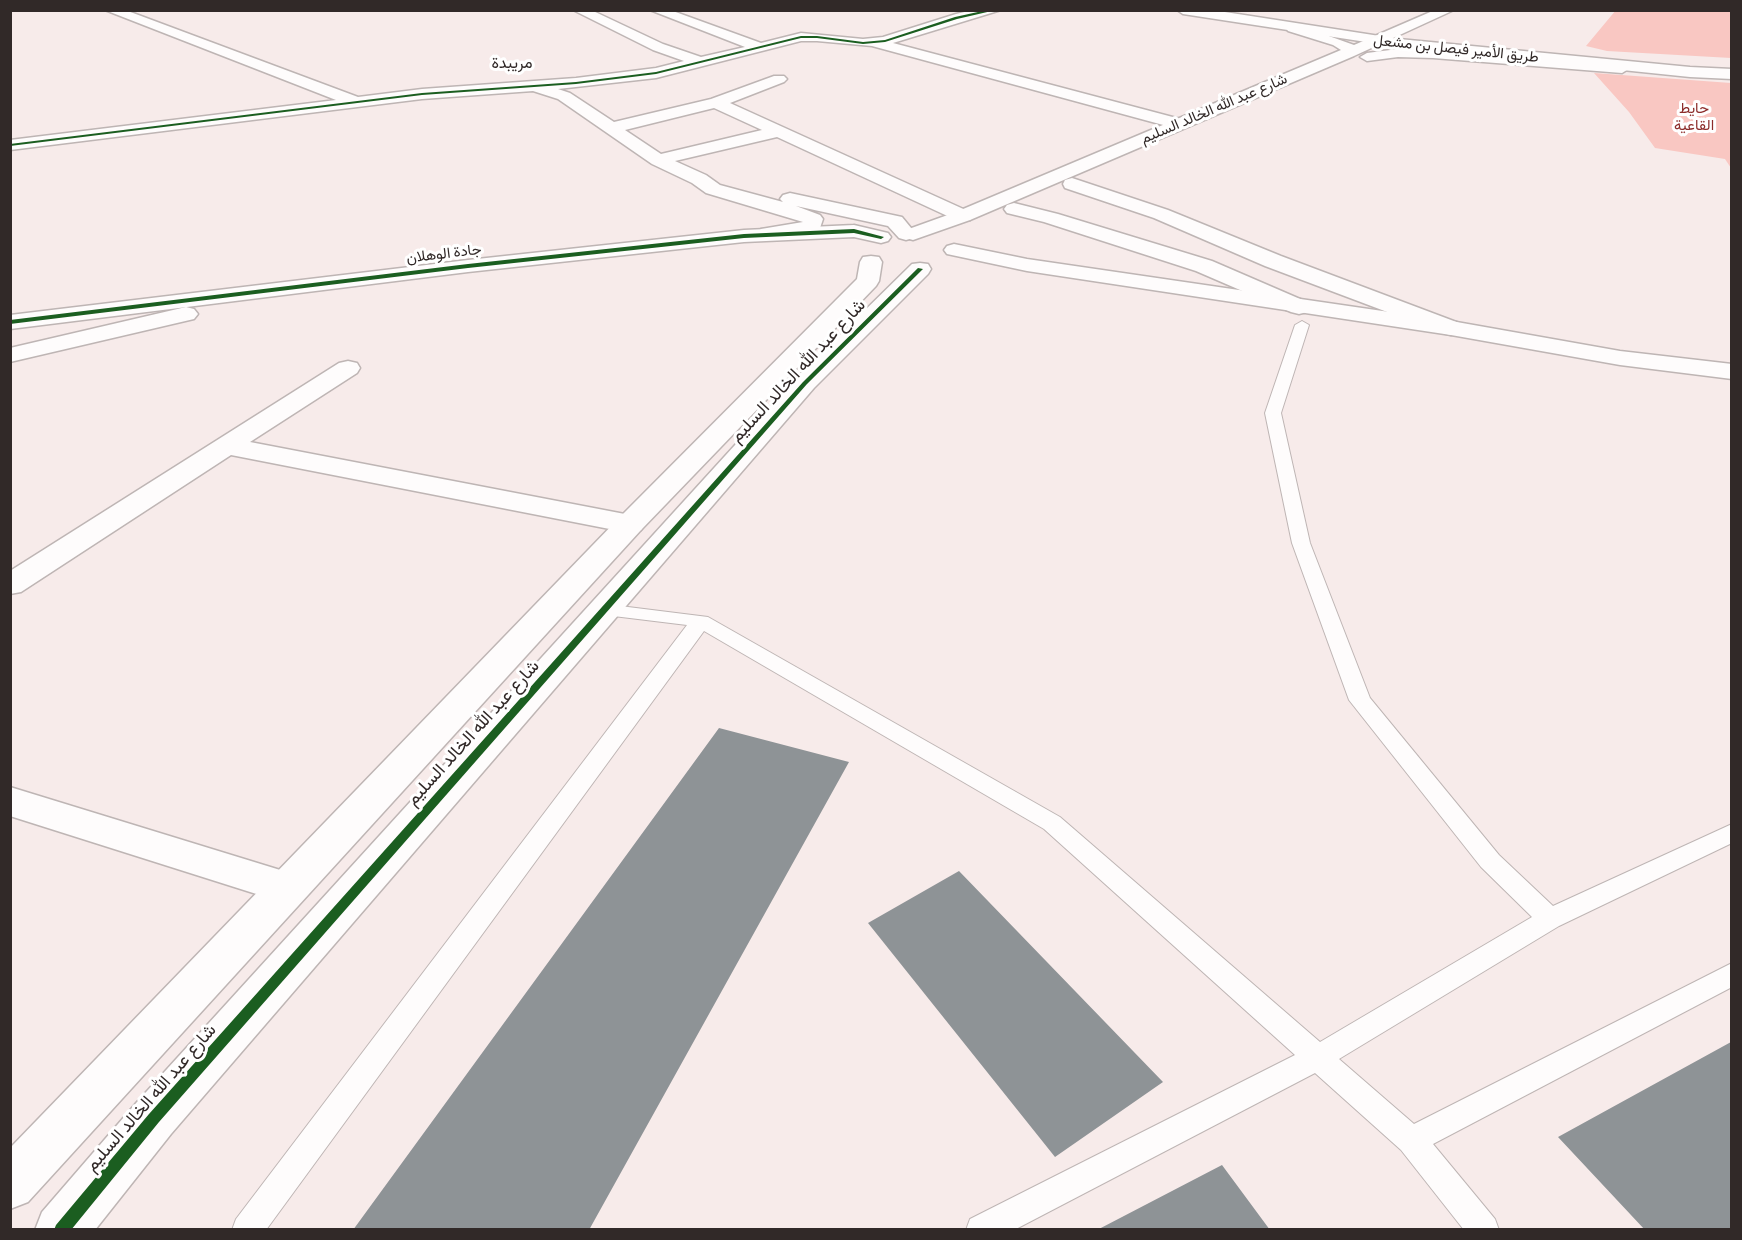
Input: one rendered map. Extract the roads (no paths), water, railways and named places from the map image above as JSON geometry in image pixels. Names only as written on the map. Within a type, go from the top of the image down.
[{"type":"main road","points":[[111,10],[357,102]]},
{"type":"main road","points":[[579,10],[658,47],[700,62]]},
{"type":"main road","points":[[656,10],[759,47]]},
{"type":"main road","points":[[875,43],[956,18],[995,10]]},
{"type":"main road","name":"طريق الأمير فيصل بن مشعل","points":[[1183,10],[1399,43],[1690,72],[1731,74]]},
{"type":"main road","name":"شارع عبد الله الخالد السليم","points":[[61,1230],[154,1118],[805,383],[927,268],[950,260],[950,246],[1014,209],[1358,55],[1378,40],[1449,10]]},
{"type":"main road","name":"شارع عبد الله الخالد السليم","points":[[909,234],[963,216],[1178,124],[1358,55],[1399,43],[1463,15]]},
{"type":"main road","points":[[1417,24],[1415,28],[1433,28]]},
{"type":"main road","points":[[1293,28],[1348,46],[1358,55]]},
{"type":"main road","points":[[10,145],[422,94],[534,86],[656,73],[801,37],[875,43],[1178,124]]},
{"type":"main road","name":"شارع عبد الله الخالد السليم","points":[[1358,55],[1433,54],[1690,72]]},
{"type":"main road","points":[[611,128],[716,103],[757,90],[778,79]]},
{"type":"main road","points":[[534,86],[564,96],[658,160],[699,178],[895,221],[909,234],[988,259],[1144,283],[1301,316],[1451,328],[1620,358],[1731,372]]},
{"type":"main road","points":[[716,103],[963,216]]},
{"type":"main road","points":[[658,160],[778,132]]},
{"type":"main road","points":[[699,178],[713,189],[813,219],[812,227],[744,236]]},
{"type":"main road","points":[[1072,184],[1161,214],[1273,261],[1451,328]]},
{"type":"main road","points":[[1014,209],[1051,218],[1204,266],[1301,316]]},
{"type":"main road","name":"جادة الوهلان","points":[[10,322],[468,266],[744,236],[854,231],[864,252]]},
{"type":"main road","points":[[864,252],[909,234]]},
{"type":"main road","name":"جادة الوهلان","points":[[10,336],[745,246],[798,245],[864,252]]},
{"type":"main road","points":[[864,252],[893,268],[989,268],[1144,283]]},
{"type":"main road","name":"شارع عبد الله الخالد السليم","points":[[10,1185],[630,524],[868,281],[864,252]]},
{"type":"main road","points":[[10,355],[186,314]]},
{"type":"main road","points":[[10,585],[348,368]]},
{"type":"main road","points":[[226,446],[630,524]]},
{"type":"main road","points":[[10,801],[288,888]]},
{"type":"lane","points":[[1301,316],[1273,413],[1301,543],[1360,700],[1490,861],[1550,919]]},
{"type":"lane","points":[[604,610],[701,621],[1052,823],[1411,1140],[1484,1230]]},
{"type":"lane","points":[[247,1230],[701,621]]},
{"type":"lane","points":[[981,1230],[1317,1058],[1550,919],[1731,833]]},
{"type":"lane","points":[[1411,1140],[1731,974]]},
{"type":"district","name":"مريبدة","points":[[512,63]]},
{"type":"park label","name":"حايط القاعية","points":[[1694,118]]}]
